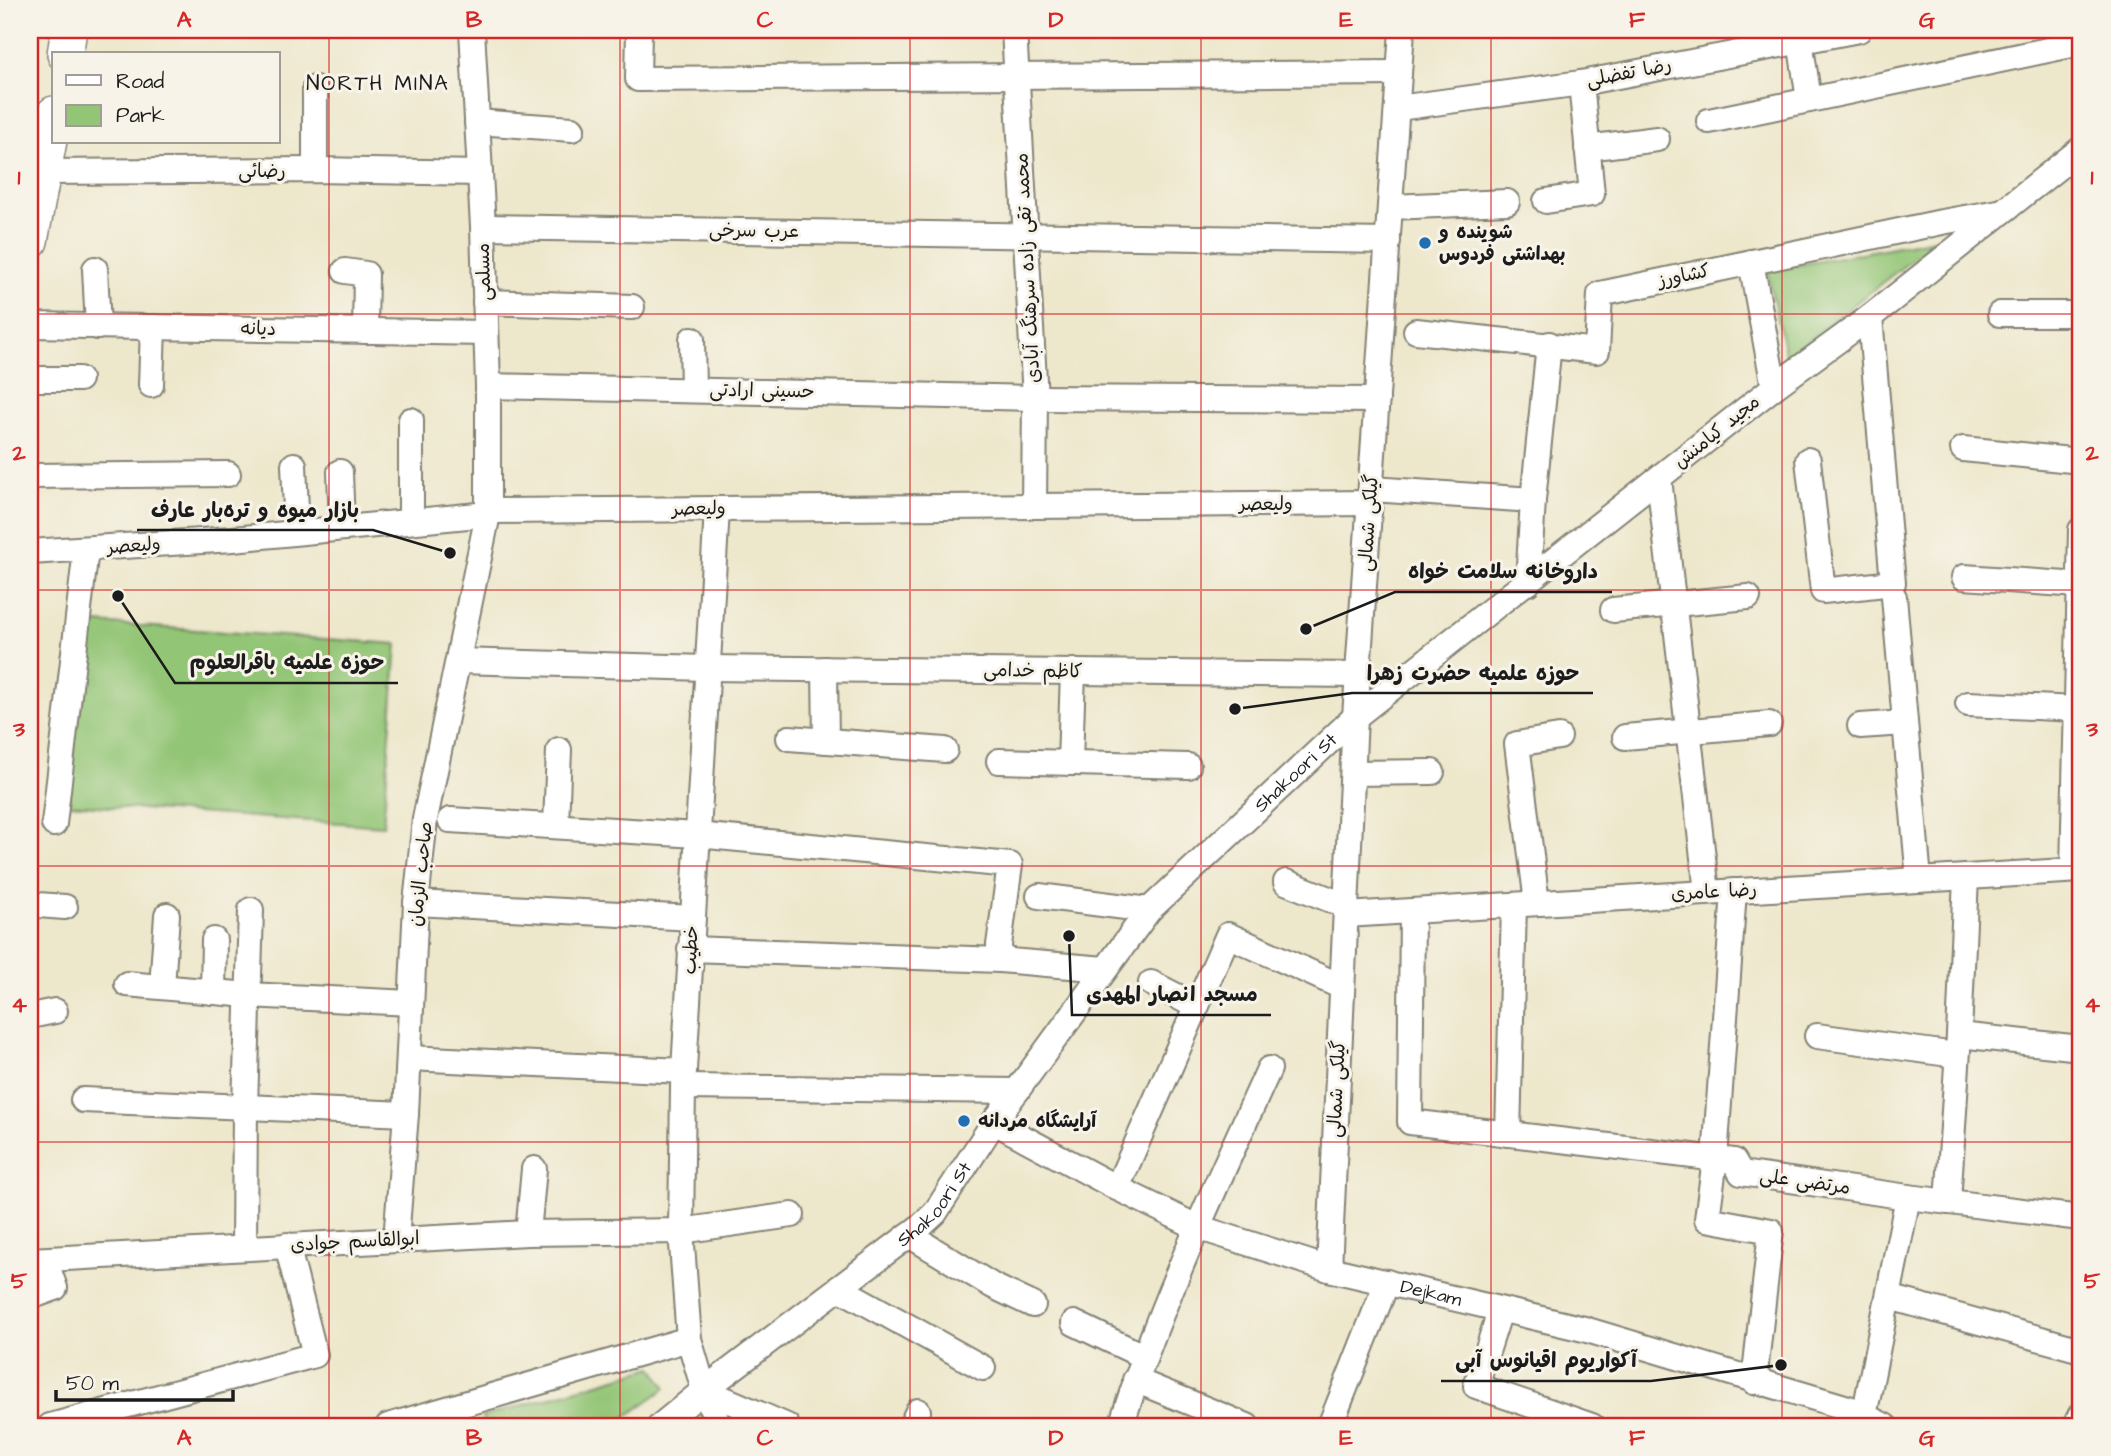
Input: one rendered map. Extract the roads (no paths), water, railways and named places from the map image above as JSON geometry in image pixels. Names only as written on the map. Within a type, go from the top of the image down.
[{"type":"main road","points":[[65,52],[69,30]]},
{"type":"main road","points":[[30,241],[43,172],[45,129]]},
{"type":"street","name":"مسلمی","points":[[472,30],[483,227],[488,386],[488,514]]},
{"type":"street","points":[[639,30],[638,79],[1399,73]]},
{"type":"street","name":"محمد تقی زاده سرهنگ آبادی","points":[[1014,30],[1035,398],[1034,506]]},
{"type":"street","name":"گيلکی شمالی","points":[[1329,1269],[1355,717],[1402,30]]},
{"type":"street","name":"رضا تفضلی","points":[[1398,108],[1581,83],[1859,30]]},
{"type":"street","points":[[1800,40],[1810,100]]},
{"type":"street","points":[[1709,121],[2081,43]]},
{"type":"street","points":[[1546,201],[1592,194],[1581,83]]},
{"type":"street","points":[[315,88],[315,170]]},
{"type":"street","points":[[477,122],[572,129]]},
{"type":"street","points":[[1587,148],[1657,139]]},
{"type":"street","name":"مجید کیامنش","points":[[1355,717],[1774,387],[1870,317],[2081,149]]},
{"type":"street","name":"رضائی","points":[[43,172],[315,170],[480,173]]},
{"type":"street","points":[[1391,207],[1507,202]]},
{"type":"street","name":"کشاورز","points":[[1416,331],[1597,351],[1600,293],[2002,211]]},
{"type":"street","name":"عرب سرخی","points":[[483,227],[1388,241]]},
{"type":"street","points":[[1751,262],[1774,387]]},
{"type":"street","points":[[95,269],[99,327]]},
{"type":"street","points":[[345,271],[366,274],[365,331]]},
{"type":"street","points":[[485,302],[632,307]]},
{"type":"street","points":[[2000,314],[2081,314]]},
{"type":"street","points":[[1870,317],[1919,880]]},
{"type":"street","name":"دیانه","points":[[30,325],[486,333]]},
{"type":"street","points":[[151,385],[153,327]]},
{"type":"street","points":[[692,339],[693,390]]},
{"type":"street","points":[[1528,583],[1533,499],[1549,344]]},
{"type":"street","points":[[30,379],[79,379]]},
{"type":"street","name":"حسینی ارادتی","points":[[488,386],[1035,398],[1377,400]]},
{"type":"street","points":[[411,420],[411,520]]},
{"type":"street","points":[[1963,449],[2081,461]]},
{"type":"street","points":[[1808,460],[1823,591],[1893,590]]},
{"type":"street","points":[[293,466],[297,532]]},
{"type":"street","points":[[340,472],[342,527]]},
{"type":"street","points":[[30,476],[228,474]]},
{"type":"street","points":[[1659,479],[1707,892]]},
{"type":"street","name":"ولیعصر","points":[[30,552],[297,532],[488,514],[494,511],[1034,506],[1371,496],[1533,499]]},
{"type":"street","name":"خطیب","points":[[717,509],[690,950],[681,1231],[689,1339],[704,1390],[719,1426]]},
{"type":"street","name":"صاحب الزمان","points":[[396,1240],[406,1114],[416,903],[425,819],[488,514]]},
{"type":"street","points":[[2077,870],[2081,530]]},
{"type":"street","points":[[54,824],[86,549]]},
{"type":"street","points":[[1964,577],[2080,585]]},
{"type":"street","points":[[1613,610],[1748,597]]},
{"type":"street","name":"کاظم خدامی","points":[[458,661],[707,668],[1358,675]]},
{"type":"street","points":[[825,669],[826,741]]},
{"type":"street","points":[[1070,763],[1073,671]]},
{"type":"street","points":[[1968,704],[2078,697]]},
{"type":"street","name":"Shakoori St","points":[[660,1426],[934,1213],[994,1122],[1149,910],[1355,717]]},
{"type":"street","points":[[1860,726],[1905,723]]},
{"type":"street","points":[[1625,737],[1769,724]]},
{"type":"street","points":[[1508,1134],[1526,904],[1517,744],[1559,737]]},
{"type":"street","points":[[789,738],[945,750]]},
{"type":"street","points":[[556,825],[559,750]]},
{"type":"street","points":[[999,761],[1188,765]]},
{"type":"street","points":[[1353,773],[1432,772]]},
{"type":"street","points":[[450,820],[697,835],[1010,865],[999,945],[1000,960]]},
{"type":"street","name":"رضا عامری","points":[[1346,911],[1412,911],[2077,870]]},
{"type":"street","points":[[1948,1202],[1966,877]]},
{"type":"street","points":[[1286,882],[1346,911]]},
{"type":"street","points":[[1734,891],[1715,1159],[1707,1219],[1771,1231],[1754,1382]]},
{"type":"street","points":[[1039,896],[1149,910]]},
{"type":"street","points":[[30,902],[65,907]]},
{"type":"street","points":[[416,903],[692,918]]},
{"type":"street","points":[[244,1247],[251,910]]},
{"type":"street","name":"مرتضی علی","points":[[1412,911],[1410,1122],[1734,1161],[1741,1173],[2081,1219]]},
{"type":"street","points":[[162,987],[167,915]]},
{"type":"street","points":[[1117,1188],[1227,935],[1342,986]]},
{"type":"street","points":[[212,992],[214,940]]},
{"type":"street","points":[[690,950],[1000,960],[1105,970]]},
{"type":"street","points":[[1151,983],[1196,1006]]},
{"type":"street","points":[[127,984],[248,995],[411,1003]]},
{"type":"street","points":[[30,1016],[55,1011]]},
{"type":"street","points":[[1817,1036],[1958,1045],[2081,1048]]},
{"type":"street","points":[[409,1058],[684,1079],[1017,1091]]},
{"type":"street","points":[[1121,1426],[1135,1380],[1197,1227],[1269,1069]]},
{"type":"street","points":[[83,1100],[406,1114]]},
{"type":"street","name":"Dejkam","points":[[994,1122],[1117,1188],[1197,1227],[1329,1269],[1584,1329],[1754,1382],[1860,1419]]},
{"type":"street","points":[[528,1233],[534,1169]]},
{"type":"street","points":[[1860,1419],[1889,1297],[1908,1197]]},
{"type":"street","name":"ابوالقاسم جوادی","points":[[37,1260],[528,1233],[681,1231],[792,1216]]},
{"type":"street","points":[[909,1235],[993,1286],[1033,1305]]},
{"type":"street","points":[[50,1426],[315,1355],[286,1245]]},
{"type":"street","points":[[30,1297],[55,1288],[37,1260]]},
{"type":"street","points":[[1331,1426],[1387,1282]]},
{"type":"street","points":[[839,1288],[983,1368]]},
{"type":"street","points":[[1889,1297],[2081,1350]]},
{"type":"street","points":[[1500,1311],[1473,1393],[1592,1426]]},
{"type":"street","points":[[1074,1323],[1145,1357]]},
{"type":"street","points":[[388,1426],[689,1339]]},
{"type":"street","points":[[1135,1380],[1247,1426]]},
{"type":"street","points":[[704,1390],[787,1426]]},
{"type":"street","points":[[2076,1426],[2081,1414]]},
{"type":"place","name":"شوینده و بهداشتی فردوس","points":[[1425,243]]},
{"type":"place","name":"بازار میوه و تره‌بار عارف","points":[[450,553]]},
{"type":"place","name":"حوزه علمیه باقرالعلوم","points":[[118,596]]},
{"type":"place","name":"داروخانه سلامت خواه","points":[[1306,629]]},
{"type":"place","name":"حوزه علمیه حضرت زهرا","points":[[1235,709]]},
{"type":"place","name":"مسجد انصار المهدی","points":[[1069,936]]},
{"type":"place","name":"آرایشگاه مردانه","points":[[964,1121]]},
{"type":"place","name":"آکواریوم اقیانوس آبی","points":[[1781,1365]]},
{"type":"district","name":"NORTH MINA","points":[[378,83]]}]
